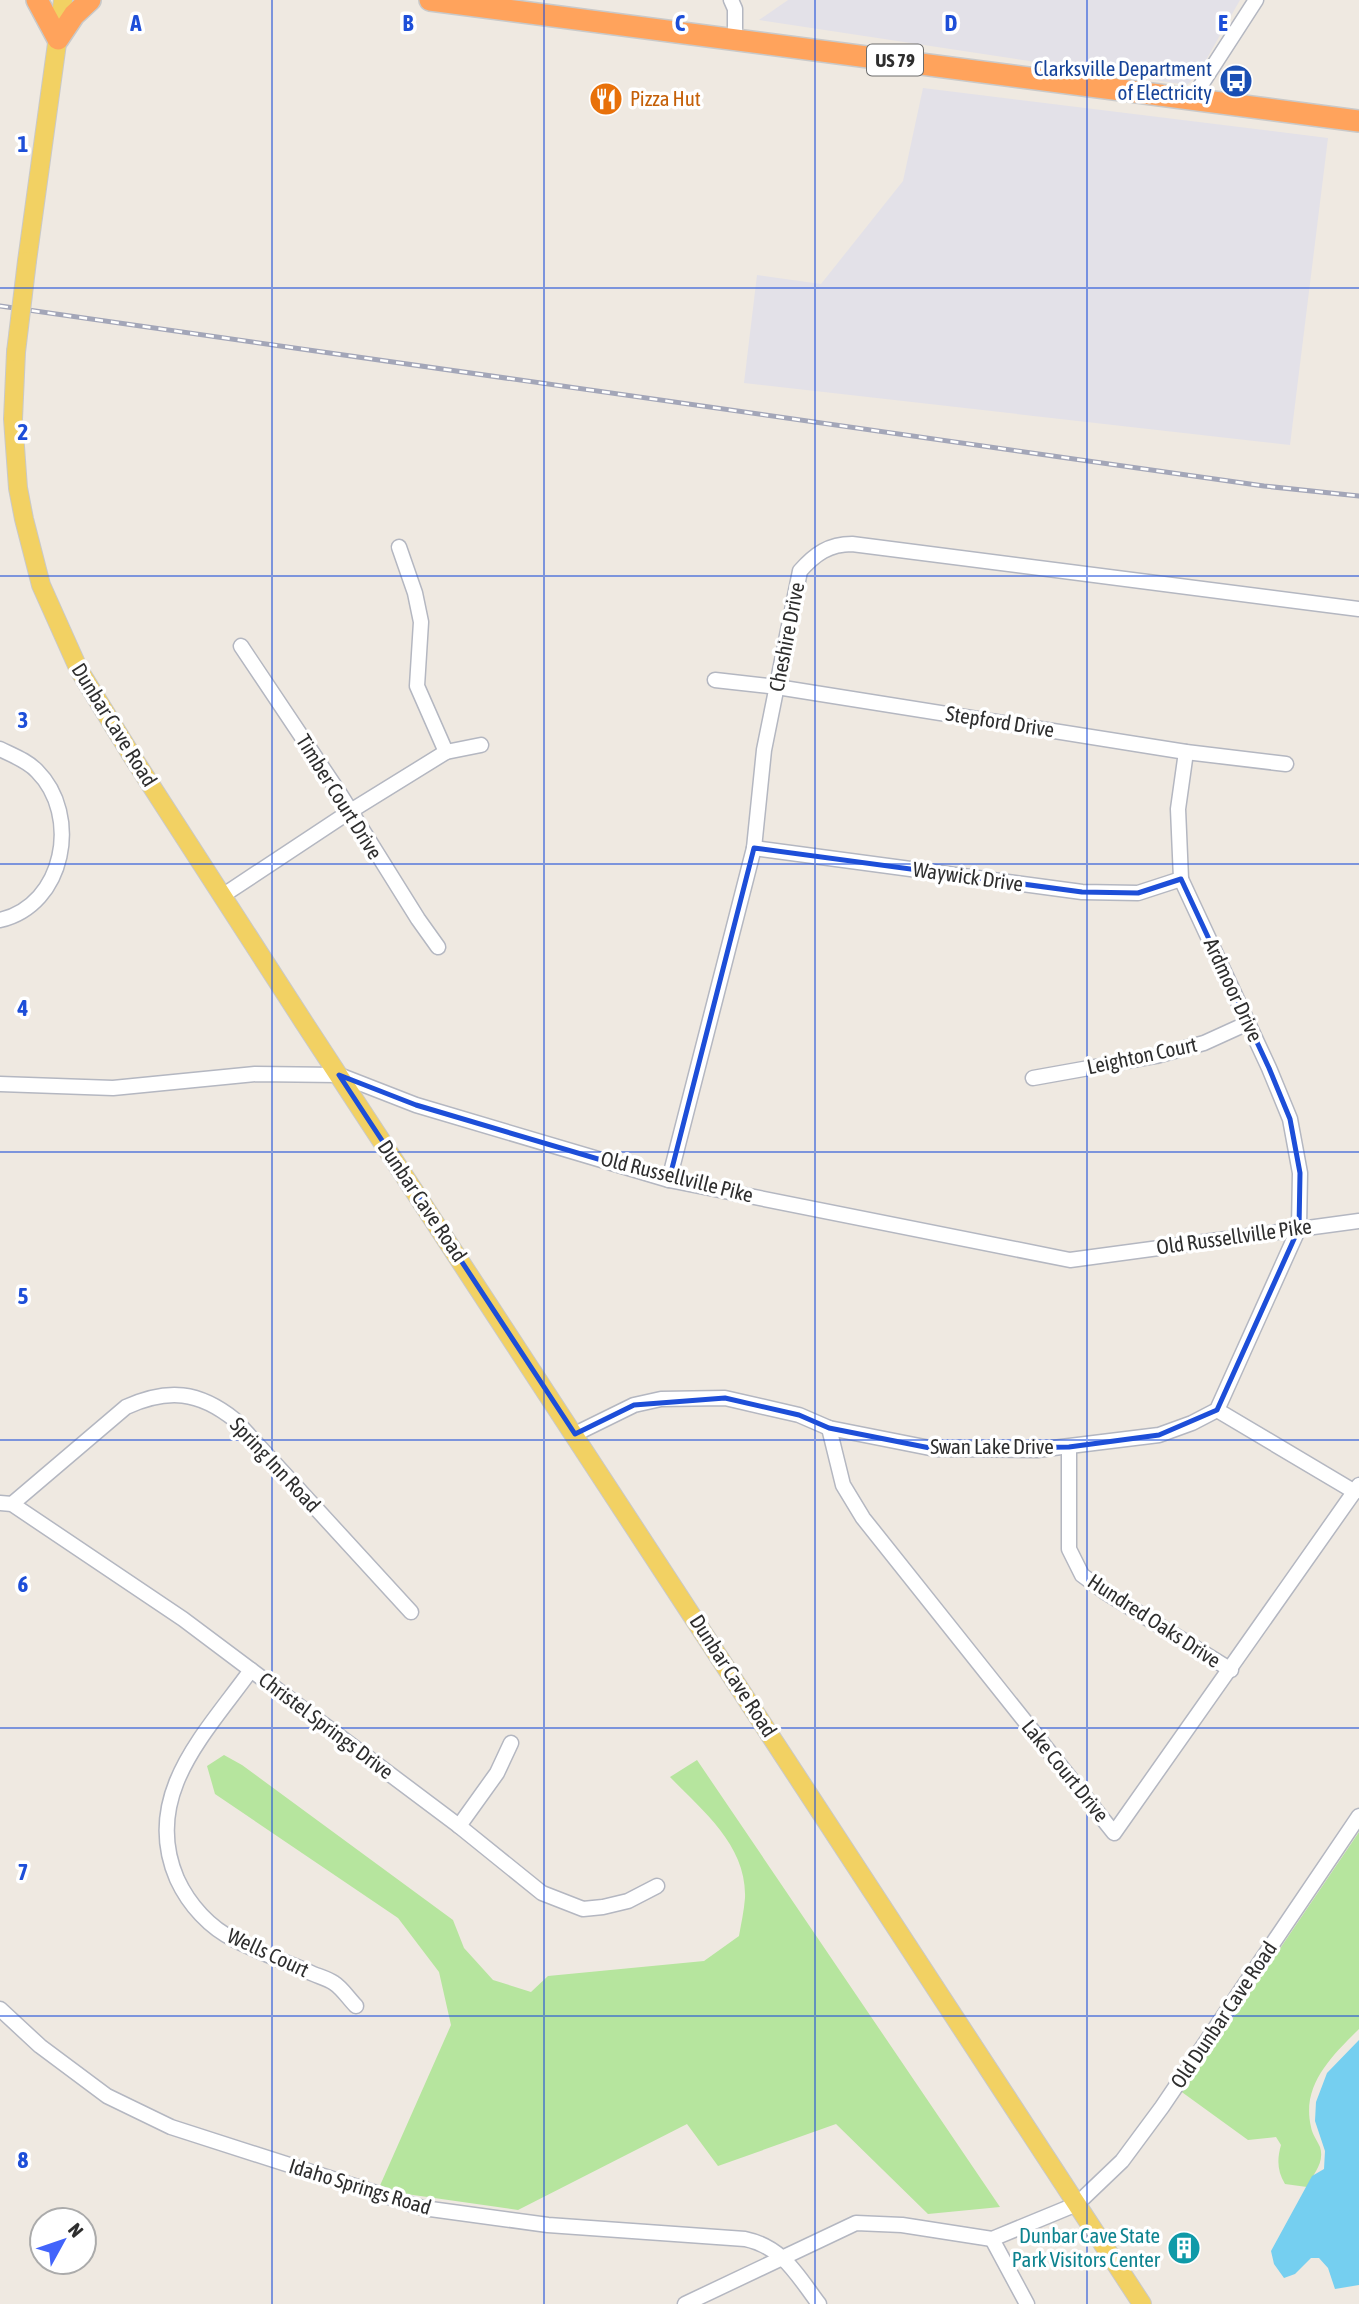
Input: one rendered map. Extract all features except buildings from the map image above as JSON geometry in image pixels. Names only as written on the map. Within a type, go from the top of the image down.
[{"type":"highway","points":[[37,0],[58,39],[74,15],[90,0]]},
{"type":"highway","name":"US 79","points":[[430,0],[1359,121]]},
{"type":"main road","name":"Dunbar Cave Road","points":[[63,0],[6,420],[24,519],[41,585],[54,618],[88,686],[222,896],[1142,2304]]},
{"type":"street","points":[[731,0],[735,9],[735,39]]},
{"type":"street","points":[[1192,99],[1256,0]]},
{"type":"street","name":"Cheshire Drive","points":[[669,1180],[754,848],[764,750],[800,571],[815,554],[837,544],[852,544],[1359,609]]},
{"type":"street","points":[[399,547],[415,593],[421,622],[417,686],[446,752]]},
{"type":"street","name":"Timber Court Drive","points":[[241,646],[438,947]]},
{"type":"street","name":"Stepford Drive","points":[[715,680],[777,687],[1186,752],[1286,764]]},
{"type":"street","points":[[222,896],[446,752],[481,744]]},
{"type":"street","points":[[0,749],[36,769],[52,790],[61,812],[63,837],[59,862],[44,891],[26,907],[0,920]]},
{"type":"street","name":"Ardmoor Drive","points":[[1186,752],[1178,809],[1181,880],[1290,1119],[1300,1173],[1299,1228]]},
{"type":"street","name":"Waywick Drive","points":[[754,848],[1082,892],[1138,893],[1181,880]]},
{"type":"street","name":"Leighton Court","points":[[1032,1078],[1156,1056],[1204,1043],[1248,1023]]},
{"type":"street","name":"Old Russellville Pike","points":[[0,1084],[113,1088],[267,1073],[339,1074],[416,1105],[669,1180],[1070,1260],[1359,1221]]},
{"type":"street","points":[[1299,1228],[1217,1410],[1357,1489]]},
{"type":"street","name":"Spring Inn Road","points":[[6,1503],[125,1407],[165,1395],[186,1395],[201,1399],[217,1406],[235,1420],[411,1612]]},
{"type":"street","name":"Swan Lake Drive","points":[[575,1434],[634,1405],[661,1399],[725,1398],[799,1415],[829,1429],[935,1449],[1037,1450],[1159,1435],[1217,1410]]},
{"type":"street","name":"Lake Court Drive","points":[[829,1429],[843,1485],[863,1518],[1114,1833],[1357,1489]]},
{"type":"street","name":"Hundred Oaks Drive","points":[[1069,1447],[1069,1549],[1082,1575],[1231,1670]]},
{"type":"street","name":"Christel Springs Drive","points":[[6,1503],[183,1619],[459,1826],[542,1893],[583,1909],[628,1901],[657,1886]]},
{"type":"street","name":"Wells Court","points":[[251,1670],[209,1723],[179,1774],[167,1819],[167,1840],[172,1868],[181,1888],[206,1920],[232,1939],[335,1983],[356,2006]]},
{"type":"street","points":[[459,1826],[498,1773],[511,1743]]},
{"type":"street","name":"Old Dunbar Cave Road","points":[[1077,2204],[1122,2161],[1162,2107],[1359,1816]]},
{"type":"street","name":"Idaho Springs Road","points":[[0,2009],[40,2046],[107,2096],[171,2127],[423,2208],[548,2225],[745,2239],[763,2243],[783,2257],[819,2304]]},
{"type":"street","points":[[685,2304],[856,2223],[902,2225],[992,2239],[1077,2204]]},
{"type":"street","points":[[992,2239],[1027,2304]]},
{"type":"highlighted area","points":[[754,848],[1082,892],[1138,893],[1181,879],[1290,1119],[1300,1173],[1299,1228],[1217,1410],[1159,1435],[1069,1447],[935,1449],[829,1428],[799,1415],[725,1398],[634,1405],[575,1434],[339,1075],[416,1105],[669,1180]]},
{"type":"shaded area","points":[[788,0],[1240,0],[1198,74],[1187,85],[759,20]]},
{"type":"shaded area","points":[[923,88],[1328,138],[1290,445],[744,383],[757,275],[821,284],[903,181]]},
{"type":"green space","points":[[224,1755],[242,1765],[453,1920],[464,1948],[493,1980],[531,1992],[548,1976],[704,1961],[739,1936],[745,1898],[744,1879],[739,1862],[721,1831],[670,1777],[697,1760],[1000,2207],[928,2214],[836,2124],[718,2166],[687,2124],[518,2210],[378,2190],[451,2025],[439,1972],[398,1918],[215,1794],[207,1766]]},
{"type":"green space","points":[[1359,1832],[1359,2029],[1321,2072],[1310,2098],[1311,2127],[1321,2153],[1318,2168],[1307,2187],[1285,2184],[1278,2165],[1281,2145],[1276,2137],[1248,2140],[1179,2090],[1235,2015]]},
{"type":"water","points":[[1359,2040],[1359,2285],[1335,2289],[1328,2268],[1319,2258],[1311,2258],[1295,2274],[1284,2278],[1274,2264],[1271,2251],[1312,2176],[1324,2169],[1325,2151],[1315,2121],[1316,2102],[1327,2073]]},
{"type":"railway","points":[[0,306],[1264,486],[1359,496]]},
{"type":"place","name":"Clarksville Department of Electricity","points":[[1236,81]]},
{"type":"place","name":"Pizza Hut","points":[[606,99]]},
{"type":"place","name":"Dunbar Cave State Park Visitors Center","points":[[1184,2248]]}]
